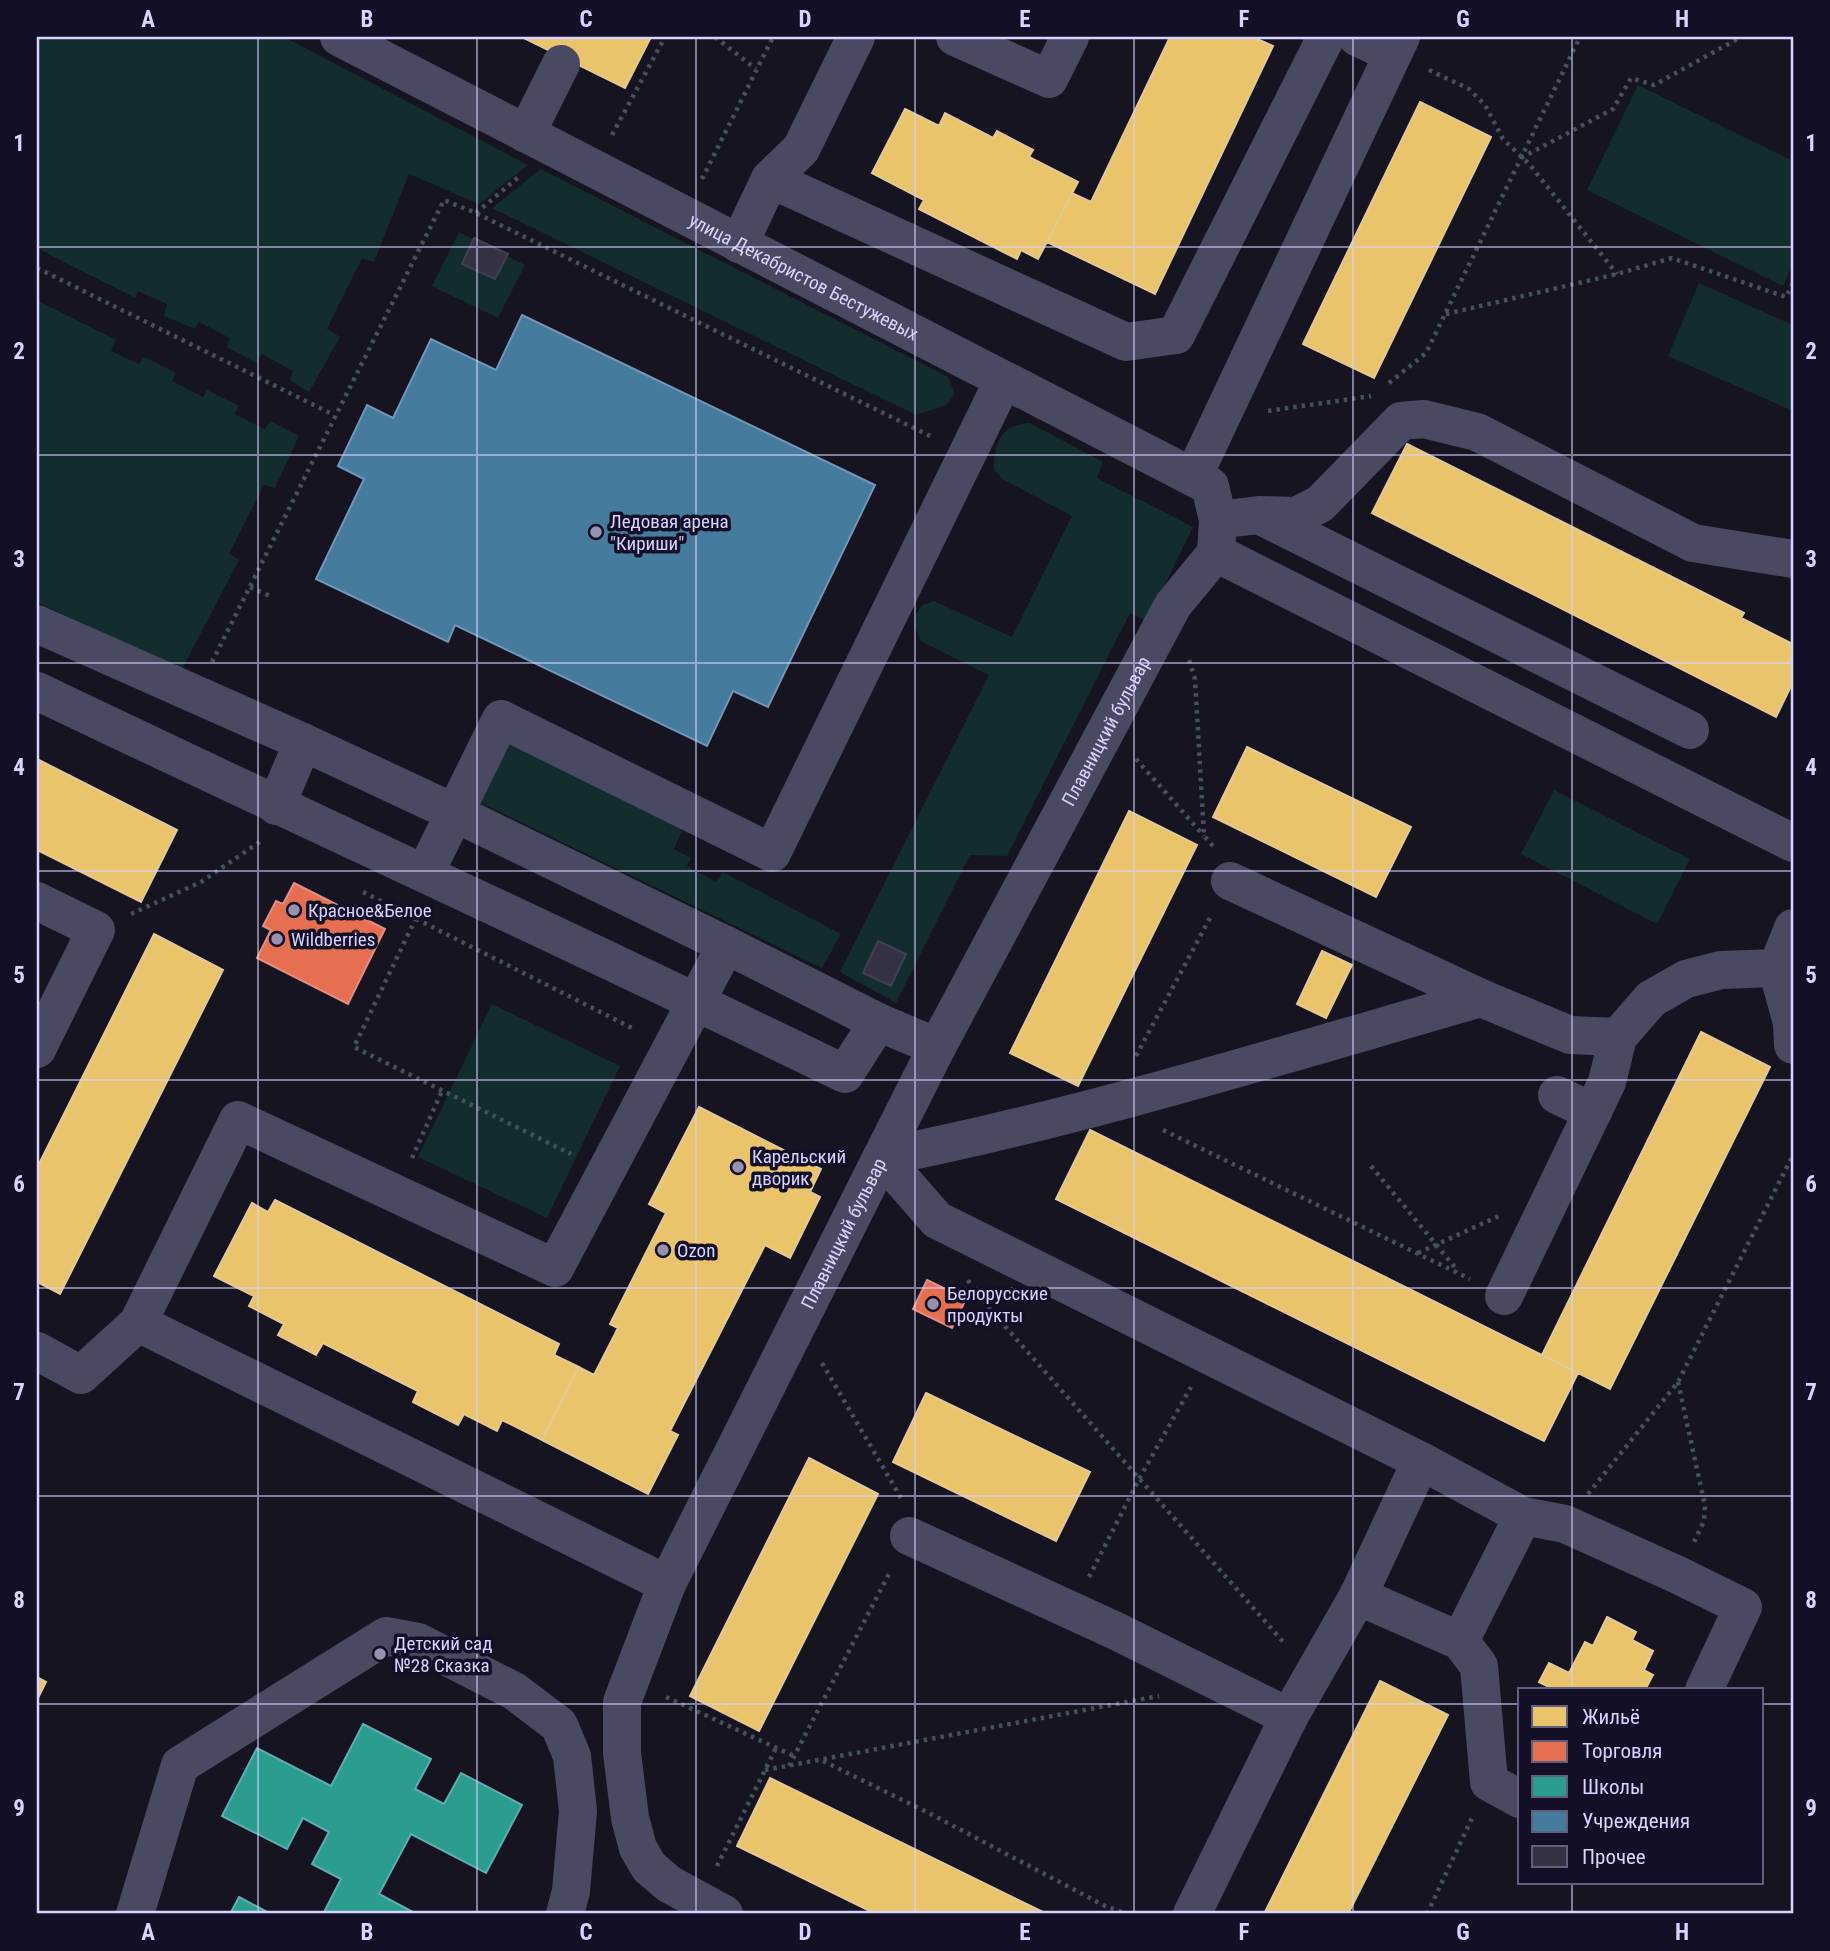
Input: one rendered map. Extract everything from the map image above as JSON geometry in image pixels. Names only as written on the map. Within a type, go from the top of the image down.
[{"type":"street","name":"улица Декабристов Бестужевых","points":[[339,37],[1210,486],[1217,536]]},
{"type":"street","points":[[739,244],[770,179],[801,149],[856,37]]},
{"type":"street","points":[[955,37],[1049,79],[1070,37]]},
{"type":"street","points":[[770,179],[1126,342],[1176,335],[1326,37]]},
{"type":"street","points":[[1193,477],[1397,45],[1357,37]]},
{"type":"street","points":[[540,141],[561,64]]},
{"type":"street","points":[[425,873],[501,719],[772,853],[1003,381]]},
{"type":"street","points":[[1217,536],[1259,515],[1296,516],[1320,503],[1401,422],[1424,419],[1477,432],[1693,543],[1793,559]]},
{"type":"street","points":[[1259,515],[1690,730]]},
{"type":"street","points":[[1217,536],[1793,843]]},
{"type":"street","name":"Плавницкий бульвар","points":[[712,1908],[669,1884],[649,1867],[638,1848],[630,1818],[622,1754],[622,1702],[667,1584],[937,1047],[1173,605],[1217,536]]},
{"type":"street","points":[[37,624],[455,813],[878,1022],[937,1047]]},
{"type":"street","points":[[37,691],[276,806],[696,1001],[845,1074],[878,1022]]},
{"type":"street","points":[[276,806],[303,742]]},
{"type":"street","points":[[1230,881],[1480,998],[1570,1035],[1618,1037]]},
{"type":"street","points":[[37,901],[96,930],[37,1049]]},
{"type":"street","points":[[1793,928],[1777,968],[1792,1023],[1793,1045]]},
{"type":"street","points":[[37,1351],[82,1375],[138,1322],[238,1120],[555,1268],[726,945]]},
{"type":"street","points":[[1504,1296],[1607,1082],[1618,1037],[1651,999],[1686,979],[1721,970],[1777,968]]},
{"type":"street","points":[[1480,998],[1110,1104],[971,1139],[882,1157],[937,1220],[1210,1356],[1263,1400],[1421,1461],[1523,1516],[1565,1524],[1742,1607],[1705,1688]]},
{"type":"street","points":[[1557,1095],[1593,1112]]},
{"type":"street","points":[[138,1322],[667,1584]]},
{"type":"street","points":[[1192,1914],[1289,1717],[1358,1596],[1421,1461]]},
{"type":"street","points":[[1460,1641],[1523,1516]]},
{"type":"street","points":[[909,1536],[1116,1631],[1289,1717]]},
{"type":"street","points":[[1358,1596],[1460,1641],[1479,1665],[1505,1791]]},
{"type":"street","points":[[135,1914],[180,1765],[386,1636],[418,1642],[514,1690],[559,1726],[572,1756],[578,1811],[571,1891],[565,1914]]},
{"type":"path","points":[[612,135],[665,37]]},
{"type":"path","points":[[715,37],[756,69]]},
{"type":"path","points":[[701,180],[773,37]]},
{"type":"path","points":[[1383,387],[1426,353],[1580,37]]},
{"type":"path","points":[[1521,158],[1612,110],[1631,78],[1654,85],[1741,37]]},
{"type":"path","points":[[1397,45],[1469,89],[1485,105],[1503,139],[1530,165],[1617,274]]},
{"type":"path","points":[[476,213],[540,141]]},
{"type":"path","points":[[196,695],[444,200],[476,213],[967,454]]},
{"type":"path","points":[[1446,314],[1617,274],[1672,258],[1786,297],[1793,283]]},
{"type":"path","points":[[37,268],[334,415]]},
{"type":"path","points":[[1221,413],[1241,415],[1373,396]]},
{"type":"path","points":[[250,587],[270,596]]},
{"type":"path","points":[[1173,605],[1195,679],[1204,836]]},
{"type":"path","points":[[1107,727],[1233,868],[1230,881],[1110,1104],[1504,1296]]},
{"type":"path","points":[[96,930],[201,882],[261,841]]},
{"type":"path","points":[[416,918],[354,1047],[606,1171]]},
{"type":"path","points":[[395,1194],[442,1091]]},
{"type":"path","points":[[1565,1524],[1678,1382],[1793,1155]]},
{"type":"path","points":[[1371,1166],[1461,1275]]},
{"type":"path","points":[[1417,1253],[1555,1190]]},
{"type":"path","points":[[967,1279],[1299,1661],[1316,1671]]},
{"type":"path","points":[[789,1766],[909,1536],[907,1509],[798,1324]]},
{"type":"path","points":[[1071,1612],[1139,1479],[1210,1356]]},
{"type":"path","points":[[1678,1382],[1705,1506],[1704,1521]]},
{"type":"path","points":[[630,1681],[794,1756]]},
{"type":"path","points":[[765,1770],[1221,1684]]},
{"type":"path","points":[[712,1908],[776,1748]]},
{"type":"path","points":[[822,1760],[1105,1906],[1126,1914]]},
{"type":"path","points":[[1427,1914],[1505,1791]]},
{"type":"green space","points":[[37,37],[284,37],[528,165],[479,204],[409,174],[374,262],[362,258],[327,329],[340,337],[309,392],[290,380],[293,371],[262,354],[256,363],[227,347],[230,338],[199,322],[195,329],[164,316],[167,304],[138,291],[135,298],[37,248]]},
{"type":"green space","points":[[1638,85],[1793,161],[1793,264],[1783,286],[1587,190]]},
{"type":"green space","points":[[541,169],[948,377],[955,394],[946,405],[916,415],[492,208]]},
{"type":"green space","points":[[459,232],[525,265],[498,318],[432,286]]},
{"type":"green space","points":[[1699,283],[1793,325],[1793,411],[1668,356]]},
{"type":"green space","points":[[37,300],[116,340],[111,351],[139,364],[144,357],[176,373],[172,381],[203,397],[207,390],[239,406],[234,414],[265,429],[270,421],[299,436],[275,488],[264,485],[229,554],[239,560],[181,671],[37,602]]},
{"type":"green space","points":[[1030,423],[1103,462],[1097,478],[1193,527],[1147,621],[1130,613],[1007,856],[970,855],[896,1003],[840,972],[989,675],[921,641],[914,625],[916,614],[922,605],[934,601],[1012,637],[1072,516],[1004,480],[994,470],[995,452],[1001,437],[1012,427]]},
{"type":"green space","points":[[512,741],[677,823],[682,831],[674,849],[691,858],[687,866],[716,882],[723,872],[841,934],[822,968],[479,802]]},
{"type":"green space","points":[[1554,790],[1690,859],[1657,924],[1521,854]]},
{"type":"green space","points":[[492,1004],[620,1066],[547,1218],[418,1157]]},
{"type":"building: Жильё","points":[[522,37],[651,37],[625,88]]},
{"type":"building: Жильё","points":[[1170,37],[1253,37],[1273,46],[1155,294],[1047,242],[1072,193],[1091,202]]},
{"type":"building: Жильё","points":[[1420,102],[1491,137],[1374,378],[1303,344]]},
{"type":"building: Жильё","points":[[905,109],[939,126],[945,113],[993,138],[997,131],[1033,150],[1029,157],[1078,182],[1038,259],[1021,250],[1017,259],[919,209],[924,200],[872,173]]},
{"type":"building: Жильё","points":[[1407,444],[1744,613],[1741,618],[1793,644],[1793,682],[1776,717],[1372,513]]},
{"type":"building: Жильё","points":[[1247,747],[1411,827],[1376,897],[1213,817]]},
{"type":"building: Жильё","points":[[37,759],[177,830],[141,902],[37,850]]},
{"type":"building: Жильё","points":[[1129,811],[1197,845],[1078,1086],[1010,1053]]},
{"type":"building: Жильё","points":[[154,934],[223,970],[60,1294],[37,1282],[37,1168]]},
{"type":"building: Жильё","points":[[1322,951],[1352,965],[1326,1018],[1297,1004]]},
{"type":"building: Жильё","points":[[1701,1032],[1770,1067],[1610,1389],[1542,1355]]},
{"type":"building: Жильё","points":[[699,1107],[821,1169],[810,1192],[820,1197],[790,1258],[765,1245],[670,1431],[678,1435],[648,1494],[542,1440],[579,1367],[594,1375],[618,1328],[610,1324],[666,1213],[649,1204]]},
{"type":"building: Жильё","points":[[1090,1130],[1578,1373],[1544,1441],[1056,1199]]},
{"type":"building: Жильё","points":[[275,1200],[559,1344],[554,1355],[579,1367],[542,1440],[502,1420],[497,1431],[464,1414],[458,1425],[413,1402],[418,1391],[323,1343],[316,1355],[278,1335],[284,1324],[249,1306],[254,1296],[214,1276],[252,1203],[268,1212]]},
{"type":"building: Жильё","points":[[926,1393],[1090,1472],[1056,1541],[893,1462]]},
{"type":"building: Жильё","points":[[809,1458],[878,1494],[759,1731],[690,1696]]},
{"type":"building: Жильё","points":[[1607,1617],[1636,1632],[1632,1640],[1653,1651],[1644,1670],[1653,1675],[1646,1688],[1551,1688],[1539,1682],[1549,1663],[1569,1673],[1585,1642],[1593,1646]]},
{"type":"building: Жильё","points":[[37,1677],[46,1682],[37,1700]]},
{"type":"building: Жильё","points":[[1380,1681],[1448,1715],[1348,1914],[1264,1914]]},
{"type":"building: Жильё","points":[[770,1778],[1047,1914],[876,1914],[737,1846]]},
{"type":"building: Торговля","points":[[294,883],[385,929],[348,1004],[257,958],[271,930],[263,926],[276,901],[283,904]]},
{"type":"building: Торговля","points":[[927,1280],[966,1299],[952,1328],[913,1309]]},
{"type":"building: Школы","points":[[363,1724],[431,1759],[415,1789],[444,1804],[461,1773],[522,1805],[486,1873],[411,1834],[379,1894],[413,1912],[411,1914],[323,1914],[341,1879],[312,1864],[329,1832],[303,1818],[287,1849],[222,1816],[257,1748],[331,1786]]},
{"type":"building: Школы","points":[[239,1897],[271,1914],[230,1914]]},
{"type":"building: Учреждения","name":"Ледовая арена \"Кириши\"","points":[[522,315],[875,485],[768,707],[733,691],[707,746],[455,625],[448,642],[316,579],[364,479],[338,466],[367,405],[393,418],[431,339],[496,370]]},
{"type":"building: Прочее","points":[[474,238],[508,254],[495,279],[462,264]]},
{"type":"building: Прочее","points":[[878,941],[906,954],[891,986],[863,973]]},
{"type":"place","name":"Ледовая арена \"Кириши\"","points":[[596,532]]},
{"type":"place","name":"Красное&Белое","points":[[294,910]]},
{"type":"place","name":"Wildberries","points":[[277,939]]},
{"type":"place","name":"Карельский дворик","points":[[738,1167]]},
{"type":"place","name":"Ozon","points":[[663,1250]]},
{"type":"place","name":"Белорусские продукты","points":[[933,1304]]},
{"type":"place","name":"Детский сад №28 Сказка","points":[[380,1654]]}]
